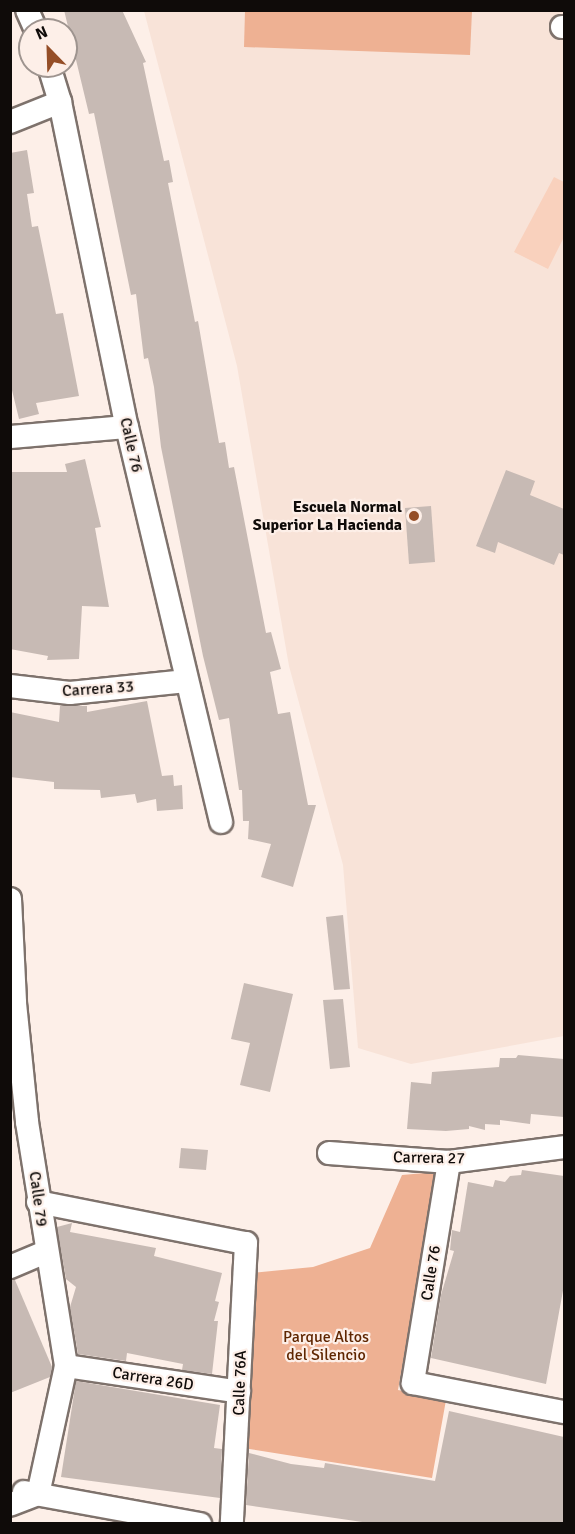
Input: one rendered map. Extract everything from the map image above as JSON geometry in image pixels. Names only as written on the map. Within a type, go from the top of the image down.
[{"type":"street","name":"Calle 76","points":[[53,78],[60,102],[127,427],[221,822]]},
{"type":"street","points":[[10,122],[60,102]]},
{"type":"street","points":[[10,437],[127,427]]},
{"type":"street","name":"Carrera 33","points":[[10,686],[69,693],[186,681]]},
{"type":"street","name":"Calle 79","points":[[10,899],[19,1126],[38,1202],[66,1366],[38,1494]]},
{"type":"street","name":"Carrera 27","points":[[329,1153],[449,1162],[564,1147]]},
{"type":"street","name":"Calle 76","points":[[449,1162],[413,1383],[564,1412]]},
{"type":"street","name":"Calle 76A","points":[[38,1202],[246,1243],[232,1524]]},
{"type":"street","points":[[10,1268],[46,1252]]},
{"type":"street","name":"Carrera 26D","points":[[66,1366],[239,1392]]},
{"type":"street","points":[[10,1489],[38,1494],[103,1514],[200,1524]]},
{"type":"street","points":[[10,1505],[38,1494]]},
{"type":"shaded area","name":"Escuela Normal Superior La Hacienda","points":[[144,11],[564,11],[564,1036],[411,1064],[358,1048],[343,865],[289,666],[237,366]]},
{"type":"shaded area","points":[[554,177],[564,182],[564,237],[548,269],[514,252]]},
{"type":"green space","points":[[245,11],[472,11],[470,55],[244,47]]},
{"type":"green space","name":"Parque Altos del Silencio","points":[[436,1172],[398,1390],[446,1400],[432,1478],[243,1448],[251,1273],[313,1267],[370,1248],[402,1175]]},
{"type":"building","points":[[64,10],[122,10],[146,62],[143,63],[164,161],[169,160],[173,182],[168,183],[195,322],[198,321],[219,443],[225,442],[229,468],[234,467],[266,633],[271,632],[281,669],[270,672],[278,714],[290,712],[308,805],[316,805],[293,887],[261,877],[271,844],[248,839],[249,821],[243,821],[242,790],[239,790],[229,718],[219,720],[203,656],[161,447],[154,387],[148,358],[144,359],[136,294],[131,295],[94,113],[89,114],[78,68],[78,18],[66,18]]},
{"type":"building","points":[[27,150],[34,193],[27,194],[32,227],[38,226],[56,314],[63,313],[79,396],[36,403],[39,414],[19,419],[10,382],[10,153]]},
{"type":"building","points":[[85,459],[101,527],[95,528],[109,607],[82,606],[79,659],[47,660],[48,656],[10,649],[10,472],[67,472],[65,464]]},
{"type":"building","points":[[506,470],[535,481],[530,495],[564,509],[564,555],[559,553],[554,565],[498,542],[495,553],[476,546]]},
{"type":"building","points":[[431,506],[435,562],[409,564],[405,508]]},
{"type":"building","points":[[147,701],[162,776],[173,775],[174,786],[182,785],[183,809],[157,811],[156,799],[137,803],[135,794],[101,798],[100,790],[54,789],[54,782],[10,777],[10,712],[59,722],[60,706],[87,706],[87,712]]},
{"type":"building","points":[[343,915],[350,989],[334,990],[326,917]]},
{"type":"building","points":[[244,983],[293,994],[270,1092],[240,1085],[250,1043],[231,1039]]},
{"type":"building","points":[[343,999],[350,1067],[330,1069],[323,1000]]},
{"type":"building","points":[[518,1055],[564,1059],[564,1117],[531,1114],[530,1124],[500,1120],[500,1125],[485,1124],[485,1130],[469,1126],[469,1129],[446,1131],[407,1129],[411,1082],[431,1084],[432,1072],[499,1067],[500,1058],[516,1058]]},
{"type":"building","points":[[181,1148],[208,1150],[206,1170],[179,1168]]},
{"type":"building","points":[[522,1170],[564,1176],[564,1285],[546,1384],[431,1358],[441,1295],[454,1251],[450,1250],[452,1230],[460,1232],[468,1182],[493,1187],[495,1180],[505,1182],[510,1176],[521,1175]]},
{"type":"building","points":[[72,1223],[70,1232],[156,1248],[154,1256],[222,1273],[215,1301],[219,1302],[214,1321],[218,1321],[212,1374],[182,1370],[183,1364],[127,1353],[126,1361],[78,1354],[70,1307],[76,1287],[66,1279],[57,1227]]},
{"type":"building","points":[[10,1280],[15,1280],[52,1367],[50,1377],[10,1393]]},
{"type":"building","points":[[76,1381],[220,1405],[214,1448],[222,1449],[220,1498],[61,1477]]},
{"type":"building","points":[[449,1411],[564,1437],[564,1524],[376,1524],[246,1505],[249,1453],[291,1464],[324,1468],[325,1463],[435,1481]]},
{"type":"place","name":"Escuela Normal Superior La Hacienda","points":[[414,516]]}]
